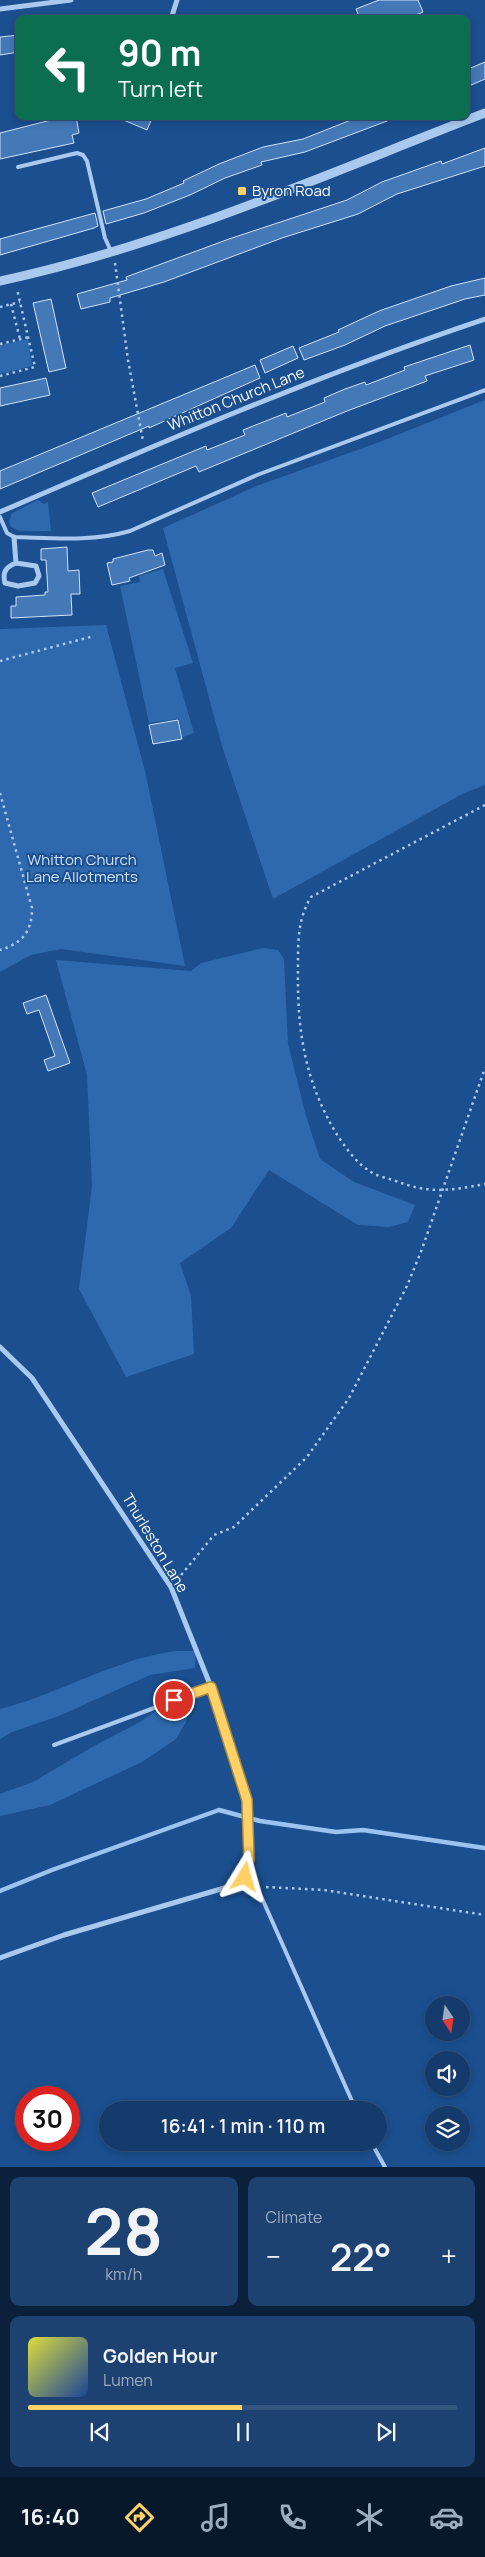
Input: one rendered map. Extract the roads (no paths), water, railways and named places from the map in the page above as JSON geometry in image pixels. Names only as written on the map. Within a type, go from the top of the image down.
[{"type":"street","points":[[0,9],[71,0]]},
{"type":"street","points":[[172,15],[177,0]]},
{"type":"street","points":[[470,118],[485,112]]},
{"type":"street","points":[[0,281],[112,252],[184,230],[465,120]]},
{"type":"street","name":"Whitton Church Lane","points":[[0,512],[146,449],[346,367],[485,319]]},
{"type":"street","points":[[14,537],[16,563]]},
{"type":"street","points":[[16,563],[36,566],[39,576],[35,583],[18,586],[5,583],[3,576],[6,569],[16,563]]},
{"type":"street","name":"Thurleston Lane","points":[[0,1347],[32,1378],[171,1587],[211,1687],[247,1800],[249,1859],[245,1877]]},
{"type":"street","points":[[0,1958],[64,1935],[238,1884],[245,1877]]},
{"type":"lane","points":[[18,167],[77,153],[83,155],[105,238],[112,252]]},
{"type":"lane","points":[[0,517],[7,533],[14,537],[86,539],[110,537],[130,531],[257,475],[485,390]]},
{"type":"lane","points":[[54,1745],[211,1687]]},
{"type":"lane","points":[[245,1877],[261,1896],[352,2101]]},
{"type":"lane","points":[[376,2151],[385,2167]]},
{"type":"waterway","points":[[0,1891],[52,1870],[219,1810],[260,1821],[336,1832],[363,1830],[485,1848]]},
{"type":"place","name":"Byron Road","points":[[242,191]]},
{"type":"park label","name":"Whitton Church Lane Allotments","points":[[82,868]]}]
